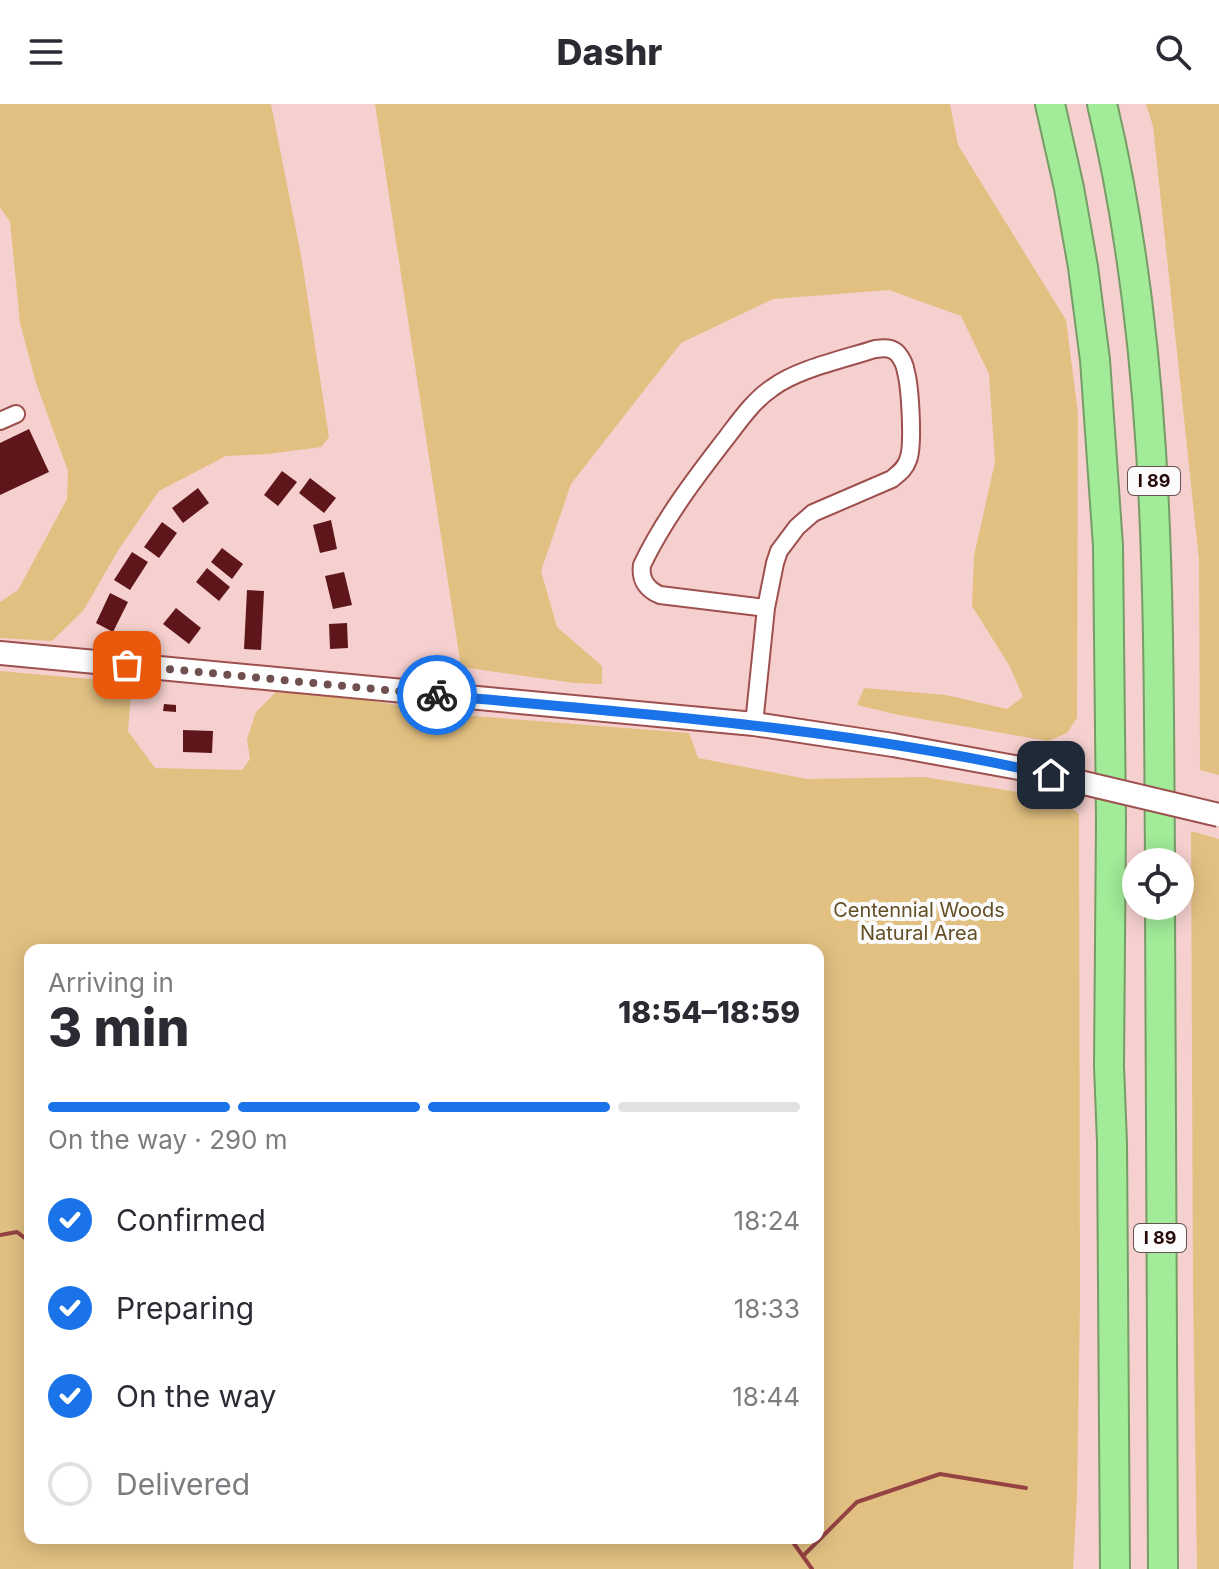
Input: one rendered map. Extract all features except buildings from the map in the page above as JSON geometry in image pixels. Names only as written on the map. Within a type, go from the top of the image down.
[{"type":"highway","name":"I 89","points":[[1050,104],[1083,267],[1099,407],[1108,546],[1111,821],[1109,1066],[1115,1569]]},
{"type":"highway","name":"I 89","points":[[1102,104],[1118,173],[1137,284],[1151,425],[1158,611],[1160,848]]},
{"type":"highway","name":"I 89","points":[[1160,920],[1163,1569]]},
{"type":"street","points":[[754,724],[766,608],[779,551],[797,527],[813,513],[892,479],[907,465],[911,443],[907,375],[895,351],[875,349],[794,376],[765,393],[707,462],[642,565],[645,584],[660,595],[766,608]]},
{"type":"street","points":[[0,421],[16,414]]},
{"type":"street","points":[[0,653],[754,724],[1025,769],[1219,815]]},
{"type":"green space","points":[[0,104],[271,104],[301,255],[329,437],[321,447],[226,456],[159,491],[119,549],[83,611],[52,641],[0,638],[0,602],[18,590],[67,499],[68,471],[36,383],[20,323],[10,222],[0,207]]},
{"type":"green space","points":[[375,104],[950,104],[958,145],[1066,320],[1078,414],[1077,718],[1067,733],[1048,741],[857,705],[864,688],[946,695],[1007,709],[1023,697],[1009,665],[972,606],[974,556],[995,462],[989,374],[961,316],[889,290],[773,299],[681,343],[571,484],[541,571],[557,627],[602,666],[602,684],[461,667]]},
{"type":"green space","points":[[1146,104],[1219,104],[1219,775],[1200,770],[1199,560],[1153,126]]},
{"type":"green space","name":"Centennial Woods Natural Area","points":[[0,671],[123,682],[131,694],[128,731],[155,768],[242,770],[250,759],[247,739],[256,712],[276,692],[346,697],[462,715],[689,733],[698,758],[807,779],[924,777],[1061,799],[1079,814],[1080,1301],[1073,1569],[0,1569]]},
{"type":"green space","points":[[1191,831],[1219,839],[1219,1569],[1197,1569],[1191,920],[1194,920],[1194,848],[1191,848]]},
{"type":"waterway","points":[[0,1235],[17,1232],[24,1237]]},
{"type":"waterway","points":[[824,1535],[857,1502],[940,1474],[1026,1488]]},
{"type":"waterway","points":[[794,1544],[812,1569]]},
{"type":"waterway","points":[[803,1556],[815,1544]]},
{"type":"way so far","points":[[127,665],[437,695]]},
{"type":"route","points":[[437,695],[754,724],[960,756],[1051,775]]}]
